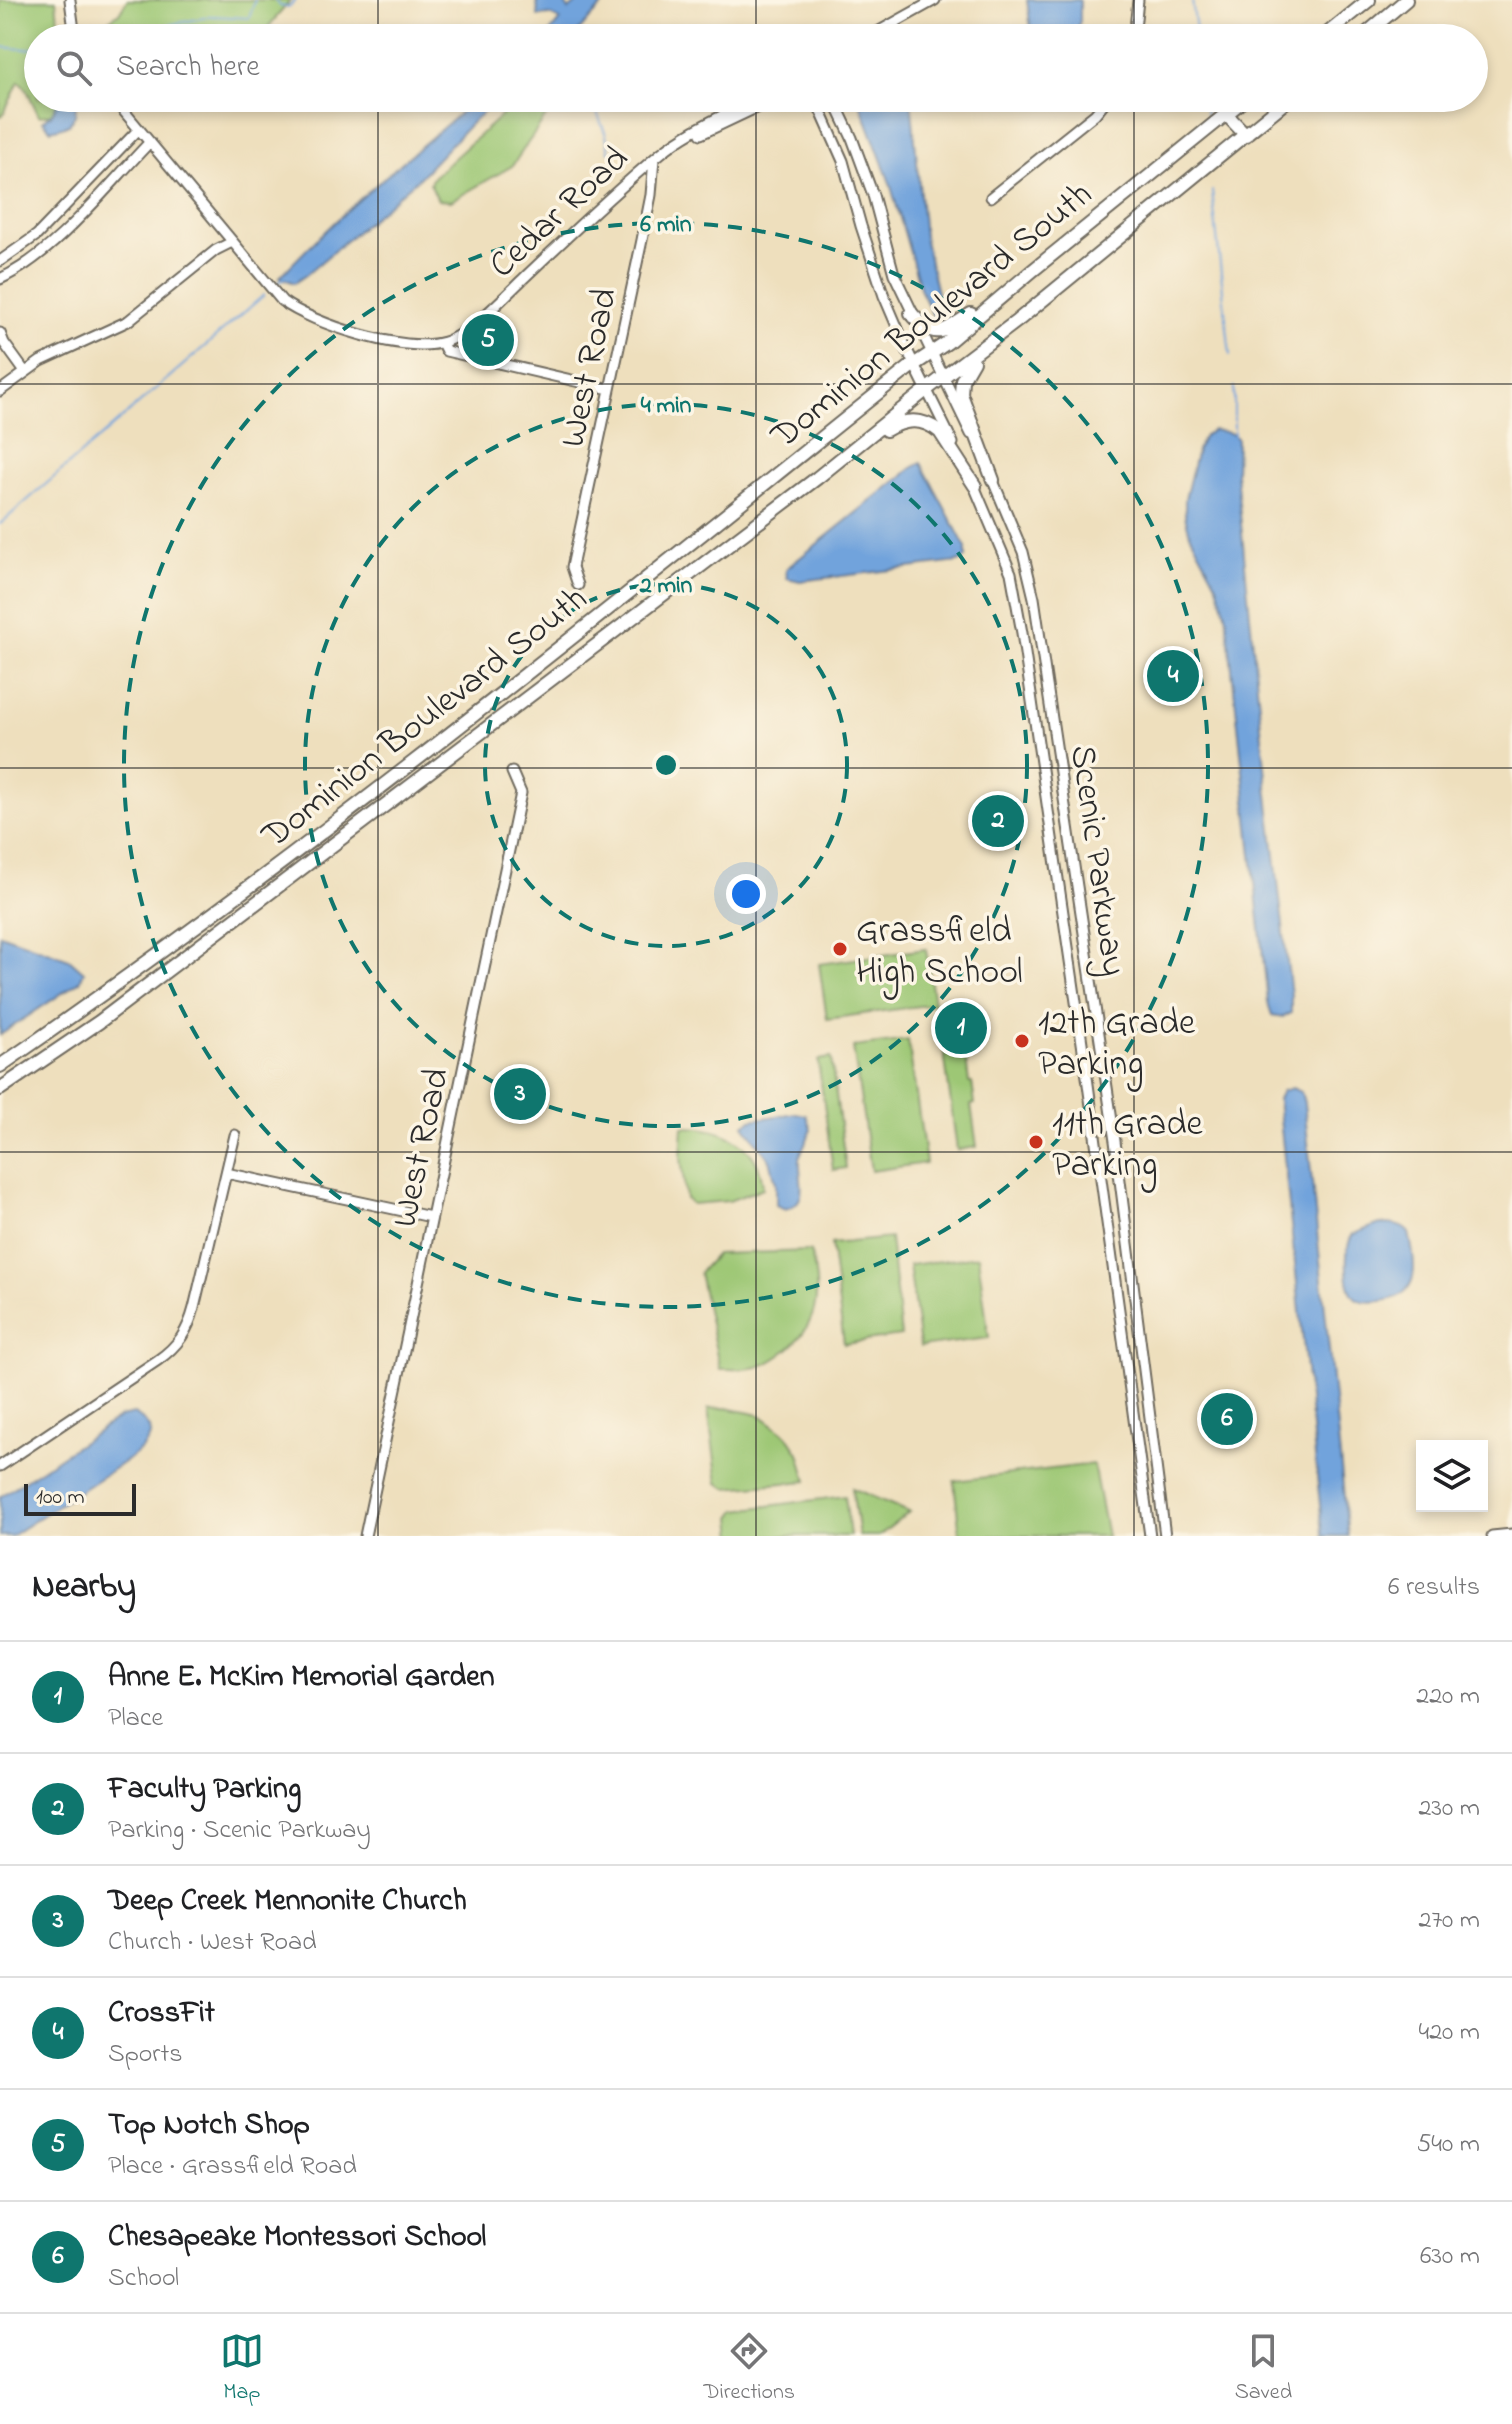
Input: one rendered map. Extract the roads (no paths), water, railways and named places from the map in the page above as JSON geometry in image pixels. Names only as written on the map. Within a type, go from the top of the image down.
[{"type":"highway","points":[[1339,24],[1369,0]]},
{"type":"highway","points":[[1378,24],[1406,0]]},
{"type":"highway","name":"Dominion Boulevard South","points":[[0,1066],[172,945],[307,844],[915,364],[931,355],[1228,112]]},
{"type":"highway","name":"Dominion Boulevard South","points":[[0,1089],[99,1022],[817,478],[1003,332],[1273,112]]},
{"type":"highway","points":[[1226,114],[1246,135]]},
{"type":"highway","points":[[911,313],[924,328],[945,330],[1008,291]]},
{"type":"highway","points":[[993,480],[961,394],[962,380],[969,365],[1003,332]]},
{"type":"highway","points":[[837,462],[861,452],[900,423],[923,422],[940,432],[975,486]]},
{"type":"highway","points":[[671,558],[685,578]]},
{"type":"street","points":[[70,0],[73,24]]},
{"type":"street","points":[[892,24],[935,0]]},
{"type":"street","points":[[1135,24],[1138,0]]},
{"type":"street","points":[[125,112],[273,293],[294,310],[309,318],[383,339],[421,345],[442,343],[446,351],[610,389]]},
{"type":"street","name":"Cedar Road","points":[[442,343],[458,336],[498,302],[654,159],[732,112]]},
{"type":"street","points":[[672,146],[750,112]]},
{"type":"street","name":"Scenic Parkway","points":[[821,112],[843,161],[884,296],[926,390],[975,486],[1011,573],[1084,1058],[1150,1536]]},
{"type":"street","name":"Scenic Parkway","points":[[840,112],[873,195],[894,274],[993,480],[1023,552],[1034,598],[1115,1141],[1165,1536]]},
{"type":"street","points":[[991,197],[1097,112]]},
{"type":"street","points":[[0,261],[37,235],[139,129]]},
{"type":"street","points":[[0,279],[56,240],[150,142]]},
{"type":"street","name":"West Road","points":[[578,585],[572,567],[651,195],[654,159]]},
{"type":"street","points":[[0,391],[68,347],[128,321],[216,250],[232,242]]},
{"type":"street","points":[[0,333],[25,372]]},
{"type":"street","name":"West Road","points":[[365,1536],[521,793],[512,772]]},
{"type":"street","points":[[0,1466],[158,1360],[180,1341],[192,1317],[235,1135]]},
{"type":"street","points":[[226,1173],[431,1217]]},
{"type":"street","points":[[1492,1536],[1512,1534]]},
{"type":"water","points":[[537,0],[563,0],[569,10],[580,0],[608,0],[585,24],[557,24],[560,20],[550,15],[538,16]]},
{"type":"water","points":[[1027,0],[1080,0],[1079,24],[1030,24]]},
{"type":"water","points":[[75,112],[69,125],[51,130],[43,121],[52,114]]},
{"type":"water","points":[[462,112],[484,112],[420,177],[306,275],[294,283],[280,277],[351,207]]},
{"type":"water","points":[[863,112],[912,112],[924,236],[942,315],[933,316],[921,291],[890,183]]},
{"type":"water","points":[[1213,430],[1230,433],[1237,438],[1236,473],[1291,995],[1291,1013],[1283,1017],[1272,1015],[1268,1003],[1226,614],[1217,585],[1190,534],[1185,516],[1185,499],[1197,450],[1204,436]]},
{"type":"water","points":[[921,463],[966,548],[966,558],[958,562],[800,581],[787,578],[786,569]]},
{"type":"water","points":[[0,934],[69,959],[84,972],[80,981],[0,1035]]},
{"type":"water","points":[[1292,1088],[1301,1092],[1304,1103],[1348,1536],[1323,1536],[1278,1099],[1282,1091]]},
{"type":"water","points":[[796,1113],[806,1115],[811,1129],[801,1153],[801,1194],[794,1205],[785,1209],[776,1205],[776,1183],[770,1160],[744,1125],[751,1120]]},
{"type":"water","points":[[1380,1224],[1399,1226],[1409,1233],[1413,1276],[1410,1285],[1395,1298],[1363,1301],[1357,1299],[1350,1287],[1348,1248],[1353,1234]]},
{"type":"water","points":[[134,1414],[150,1430],[148,1441],[139,1451],[11,1536],[0,1536],[0,1497],[120,1417]]},
{"type":"waterway","points":[[173,24],[213,16],[249,18],[255,0]]},
{"type":"waterway","points":[[275,0],[280,6],[289,7],[296,0]]},
{"type":"waterway","points":[[1192,0],[1195,24]]},
{"type":"waterway","points":[[0,47],[24,49]]},
{"type":"waterway","points":[[597,112],[609,152]]},
{"type":"waterway","points":[[1212,191],[1230,355]]},
{"type":"waterway","points":[[276,285],[284,278]]},
{"type":"waterway","points":[[0,524],[264,295]]},
{"type":"waterway","points":[[1234,387],[1234,436]]},
{"type":"place","name":"Top Notch Shop","points":[[488,340]]},
{"type":"place","name":"CrossFit","points":[[1173,676]]},
{"type":"place","name":"Faculty Parking","points":[[998,821]]},
{"type":"place","name":"Grassfield High School","points":[[840,949]]},
{"type":"place","name":"Anne E. McKim Memorial Garden","points":[[961,1028]]},
{"type":"place","name":"12th Grade Parking","points":[[1022,1041]]},
{"type":"place","name":"Deep Creek Mennonite Church","points":[[520,1094]]},
{"type":"place","name":"11th Grade Parking","points":[[1036,1142]]},
{"type":"place","name":"Chesapeake Montessori School","points":[[1227,1419]]}]
